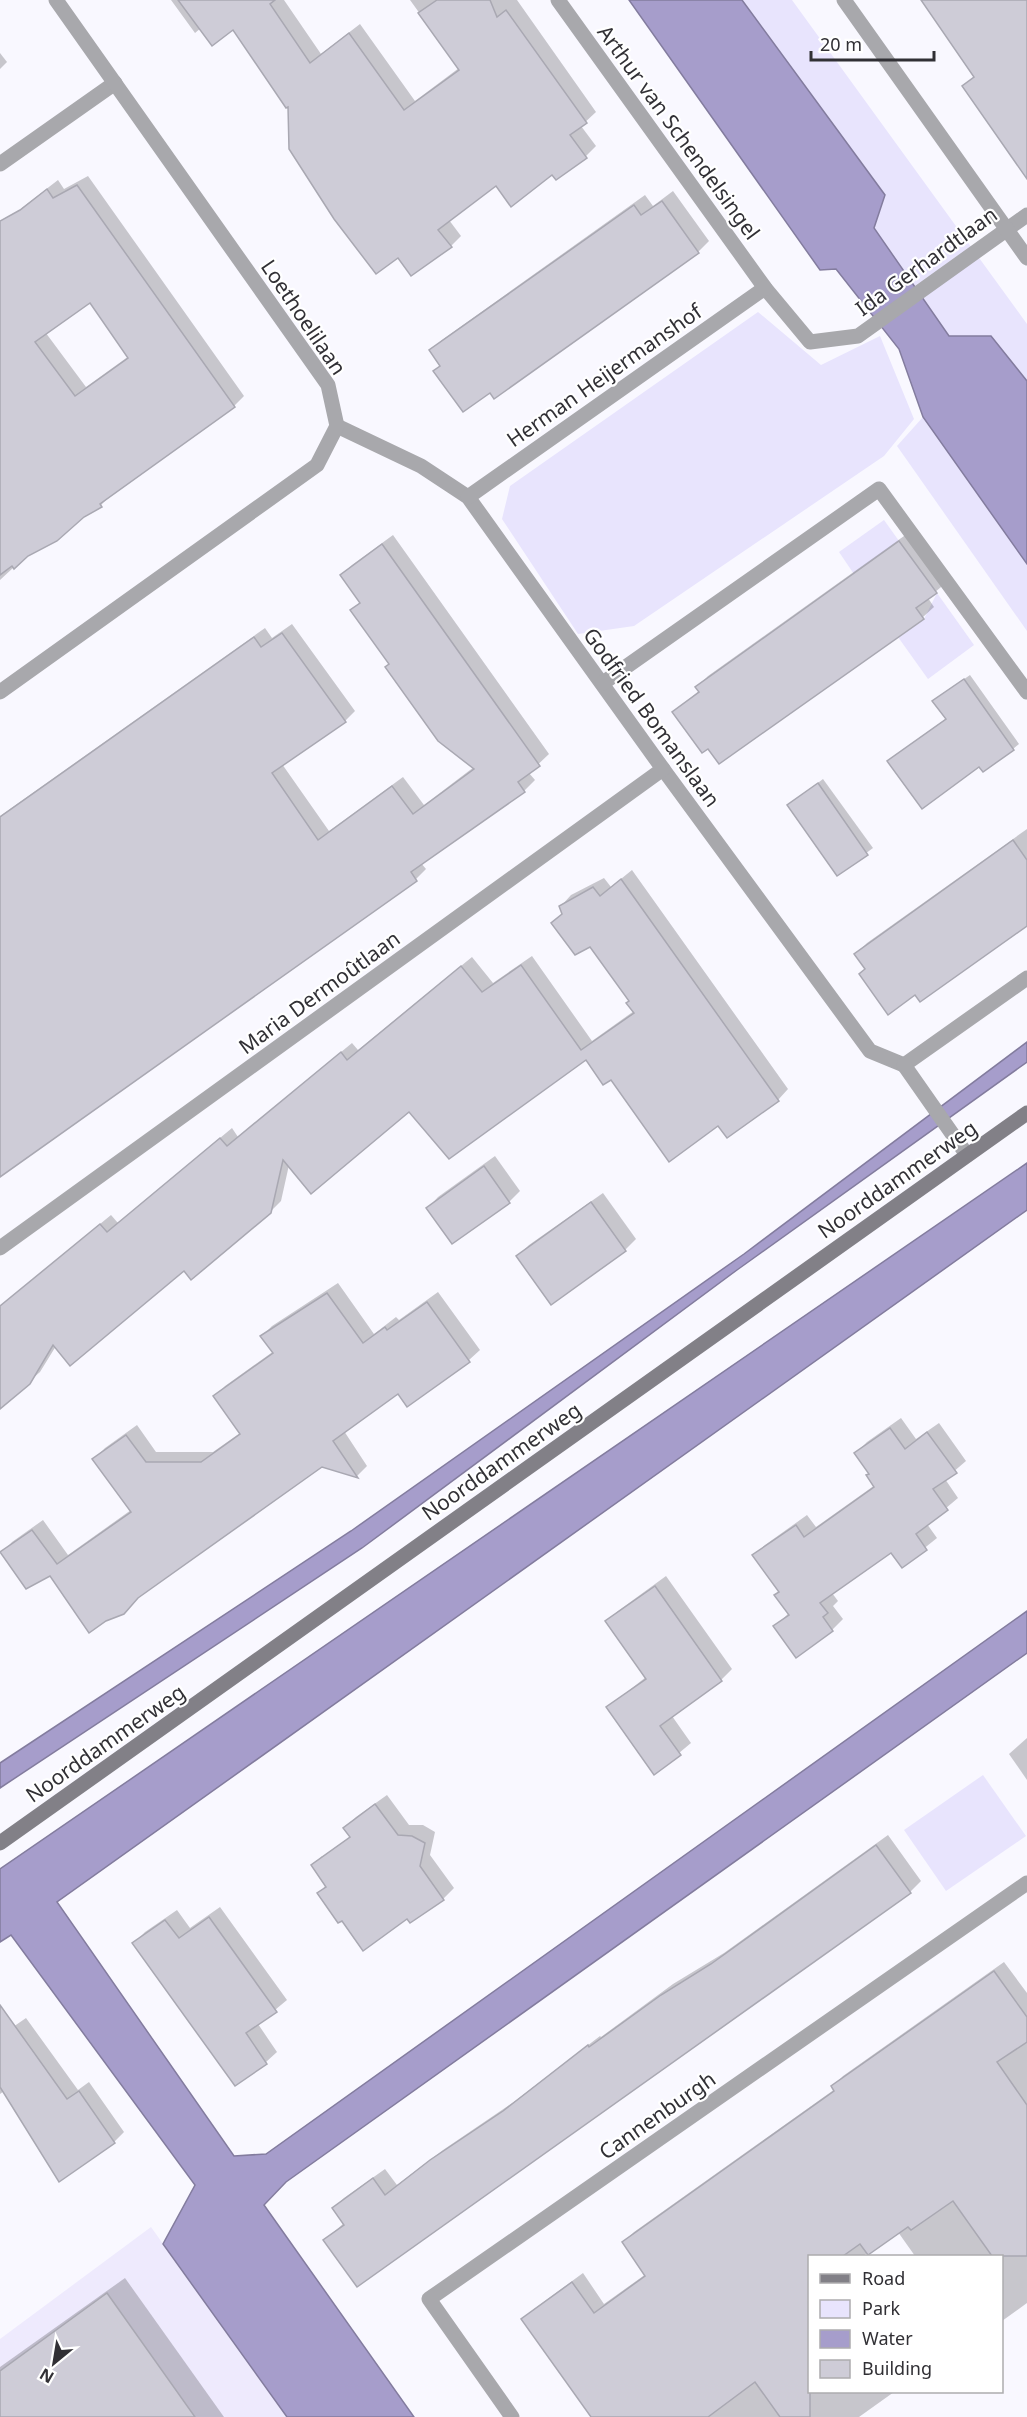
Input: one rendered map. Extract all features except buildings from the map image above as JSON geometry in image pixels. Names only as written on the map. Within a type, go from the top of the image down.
[{"type":"street","name":"Loethoelilaan","points":[[56,0],[328,385],[338,426]]},
{"type":"street","name":"Arthur van Schendelsingel","points":[[558,0],[765,288]]},
{"type":"street","points":[[844,0],[1027,258]]},
{"type":"street","points":[[0,164],[115,82]]},
{"type":"street","name":"Ida Gerhardtlaan","points":[[765,288],[810,342],[858,336],[1027,215]]},
{"type":"street","name":"Herman Heijermanshof","points":[[468,497],[765,288]]},
{"type":"street","points":[[0,692],[317,465],[338,426]]},
{"type":"street","name":"Godfried Bomanslaan","points":[[338,426],[421,466],[468,497],[663,769],[870,1051],[904,1065]]},
{"type":"street","points":[[603,683],[879,489],[1027,692]]},
{"type":"street","name":"Maria Dermoûtlaan","points":[[0,1248],[663,769]]},
{"type":"street","points":[[967,1155],[904,1065],[1027,978]]},
{"type":"street","name":"Noorddammerweg","points":[[0,1843],[1027,1113]]},
{"type":"street","name":"Cannenburgh","points":[[512,2417],[429,2299],[1027,1883]]},
{"type":"shaded area","points":[[151,2227],[287,2417],[0,2417],[0,2339]]},
{"type":"green space","points":[[742,0],[792,0],[1027,324],[1027,381],[991,336],[949,337],[874,228]]},
{"type":"green space","points":[[758,312],[821,365],[880,336],[914,419],[884,456],[634,626],[578,634],[502,519],[510,486]]},
{"type":"green space","points":[[923,417],[1027,564],[1027,631],[897,446]]},
{"type":"green space","points":[[884,520],[899,541],[877,557],[858,580],[839,552]]},
{"type":"green space","points":[[937,593],[974,645],[928,679],[898,637],[924,619]]},
{"type":"green space","points":[[983,1775],[1026,1836],[946,1891],[904,1830]]},
{"type":"water","points":[[629,0],[742,0],[885,195],[874,228],[949,336],[991,336],[1027,381],[1027,564],[923,417],[899,349],[836,269],[820,270]]},
{"type":"water","points":[[1027,1042],[1027,1062],[737,1270],[362,1548],[0,1788],[0,1763],[351,1531],[744,1254]]},
{"type":"water","points":[[1027,1163],[1027,1210],[57,1902],[234,2156],[266,2154],[1027,1611],[1027,1653],[286,2182],[264,2205],[414,2417],[287,2417],[163,2244],[195,2185],[11,1935],[0,1942],[0,1869]]}]
